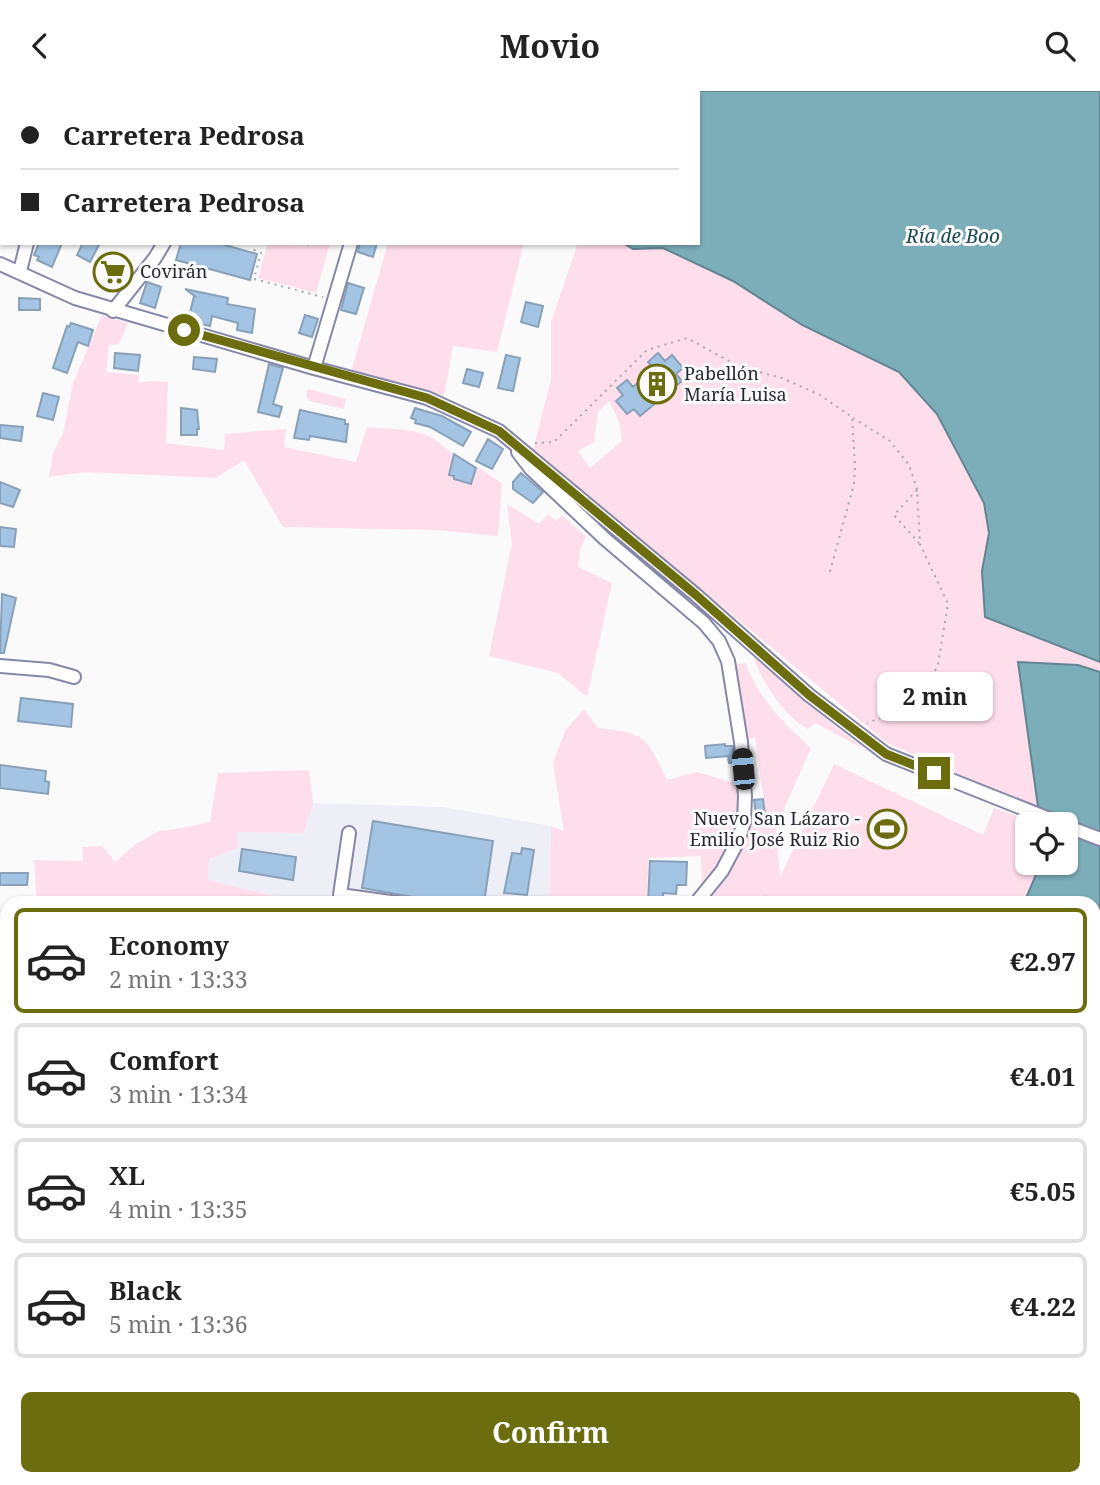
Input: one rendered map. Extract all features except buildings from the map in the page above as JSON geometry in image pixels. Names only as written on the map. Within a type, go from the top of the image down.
[{"type":"street","points":[[20,271],[26,245]]},
{"type":"street","points":[[113,311],[163,245]]},
{"type":"street","points":[[314,369],[350,245]]},
{"type":"street","points":[[0,264],[75,298],[113,311],[314,369],[427,398],[499,431],[696,595],[809,695],[886,754],[1030,812]]},
{"type":"street","points":[[513,443],[531,469],[605,539],[705,623],[719,641],[728,661],[740,742],[745,796],[744,822],[738,841],[722,871],[702,896]]},
{"type":"street","points":[[0,666],[49,670],[74,677]]},
{"type":"street","points":[[1078,830],[1100,839]]},
{"type":"street","points":[[347,896],[340,895],[349,833]]},
{"type":"path","points":[[255,245],[254,250],[261,253],[254,279],[334,300]]},
{"type":"path","points":[[513,443],[554,442],[648,350],[687,338],[740,367],[782,378],[820,395],[890,441],[909,465],[917,489],[920,544]]},
{"type":"path","points":[[829,575],[854,484],[852,417]]},
{"type":"path","points":[[853,729],[896,712],[927,690],[938,665],[948,604],[920,544],[894,515],[917,489]]},
{"type":"shaded area","points":[[267,245],[329,245],[316,293],[258,278]]},
{"type":"shaded area","points":[[387,245],[524,245],[497,352],[453,346],[444,396],[351,372]]},
{"type":"shaded area","points":[[577,245],[663,248],[733,281],[802,325],[899,372],[937,414],[984,504],[989,533],[982,572],[985,617],[1100,662],[1100,672],[1078,665],[1018,662],[1037,808],[887,743],[533,450],[551,379],[551,322]],"holes":[[[609,401],[619,422],[622,441],[590,468],[578,451],[594,442],[598,412]]]},
{"type":"shaded area","points":[[102,315],[128,323],[119,344],[109,345],[106,372],[139,375],[139,383],[168,382],[166,443],[224,450],[225,434],[286,429],[284,447],[356,462],[367,427],[424,434],[454,454],[449,475],[454,476],[454,479],[471,484],[476,466],[502,483],[498,536],[436,530],[283,527],[244,460],[216,478],[86,472],[49,477],[53,453],[63,434],[73,383]]},
{"type":"shaded area","points":[[308,389],[346,399],[344,409],[309,401],[306,396]]},
{"type":"shaded area","points":[[507,504],[539,524],[548,514],[556,521],[562,515],[586,537],[580,550],[578,567],[612,583],[587,697],[558,673],[489,656],[512,544]]},
{"type":"shaded area","points":[[753,655],[866,750],[815,723],[808,729],[799,723],[775,697],[761,675]]},
{"type":"shaded area","name":"Nuevo San Lázaro - Emilio José Ruiz Rio","points":[[745,663],[758,689],[773,710],[811,748],[776,827],[780,877],[834,764],[983,835],[994,808],[1015,815],[1015,875],[1036,875],[1027,896],[709,896],[747,825],[767,821],[755,738],[742,740],[732,665]]},
{"type":"shaded area","points":[[584,709],[598,728],[626,732],[643,740],[655,754],[667,780],[697,772],[738,784],[742,805],[728,855],[702,892],[701,856],[649,858],[646,896],[549,896],[551,826],[564,831],[553,763],[565,731]]},
{"type":"shaded area","points":[[309,770],[313,803],[304,833],[237,832],[238,848],[209,859],[208,880],[275,896],[37,896],[34,860],[83,861],[82,847],[102,846],[115,862],[136,844],[159,831],[210,822],[218,773]]},
{"type":"shaded area","points":[[313,803],[442,807],[551,826],[549,896],[275,896],[208,880],[209,859],[238,848],[237,832],[304,833]]},
{"type":"water","name":"Ría de Boo","points":[[700,91],[1100,91],[1100,662],[985,617],[982,571],[989,533],[984,503],[937,414],[899,372],[802,325],[733,281],[663,248],[633,249],[626,245],[700,245]]},
{"type":"water","points":[[1018,662],[1078,665],[1100,672],[1100,896],[1027,896],[1036,875],[1078,875],[1078,812],[1049,812],[1038,807]]},
{"type":"place","name":"Covirán","points":[[113,272]]},
{"type":"place","name":"Pabellón María Luisa","points":[[657,384]]},
{"type":"place","name":"Nuevo San Lázaro - Emilio José Ruiz Rio","points":[[887,829]]},
{"type":"route","points":[[184,330],[314,369],[427,398],[499,431],[696,595],[809,695],[886,754],[934,773]]}]
